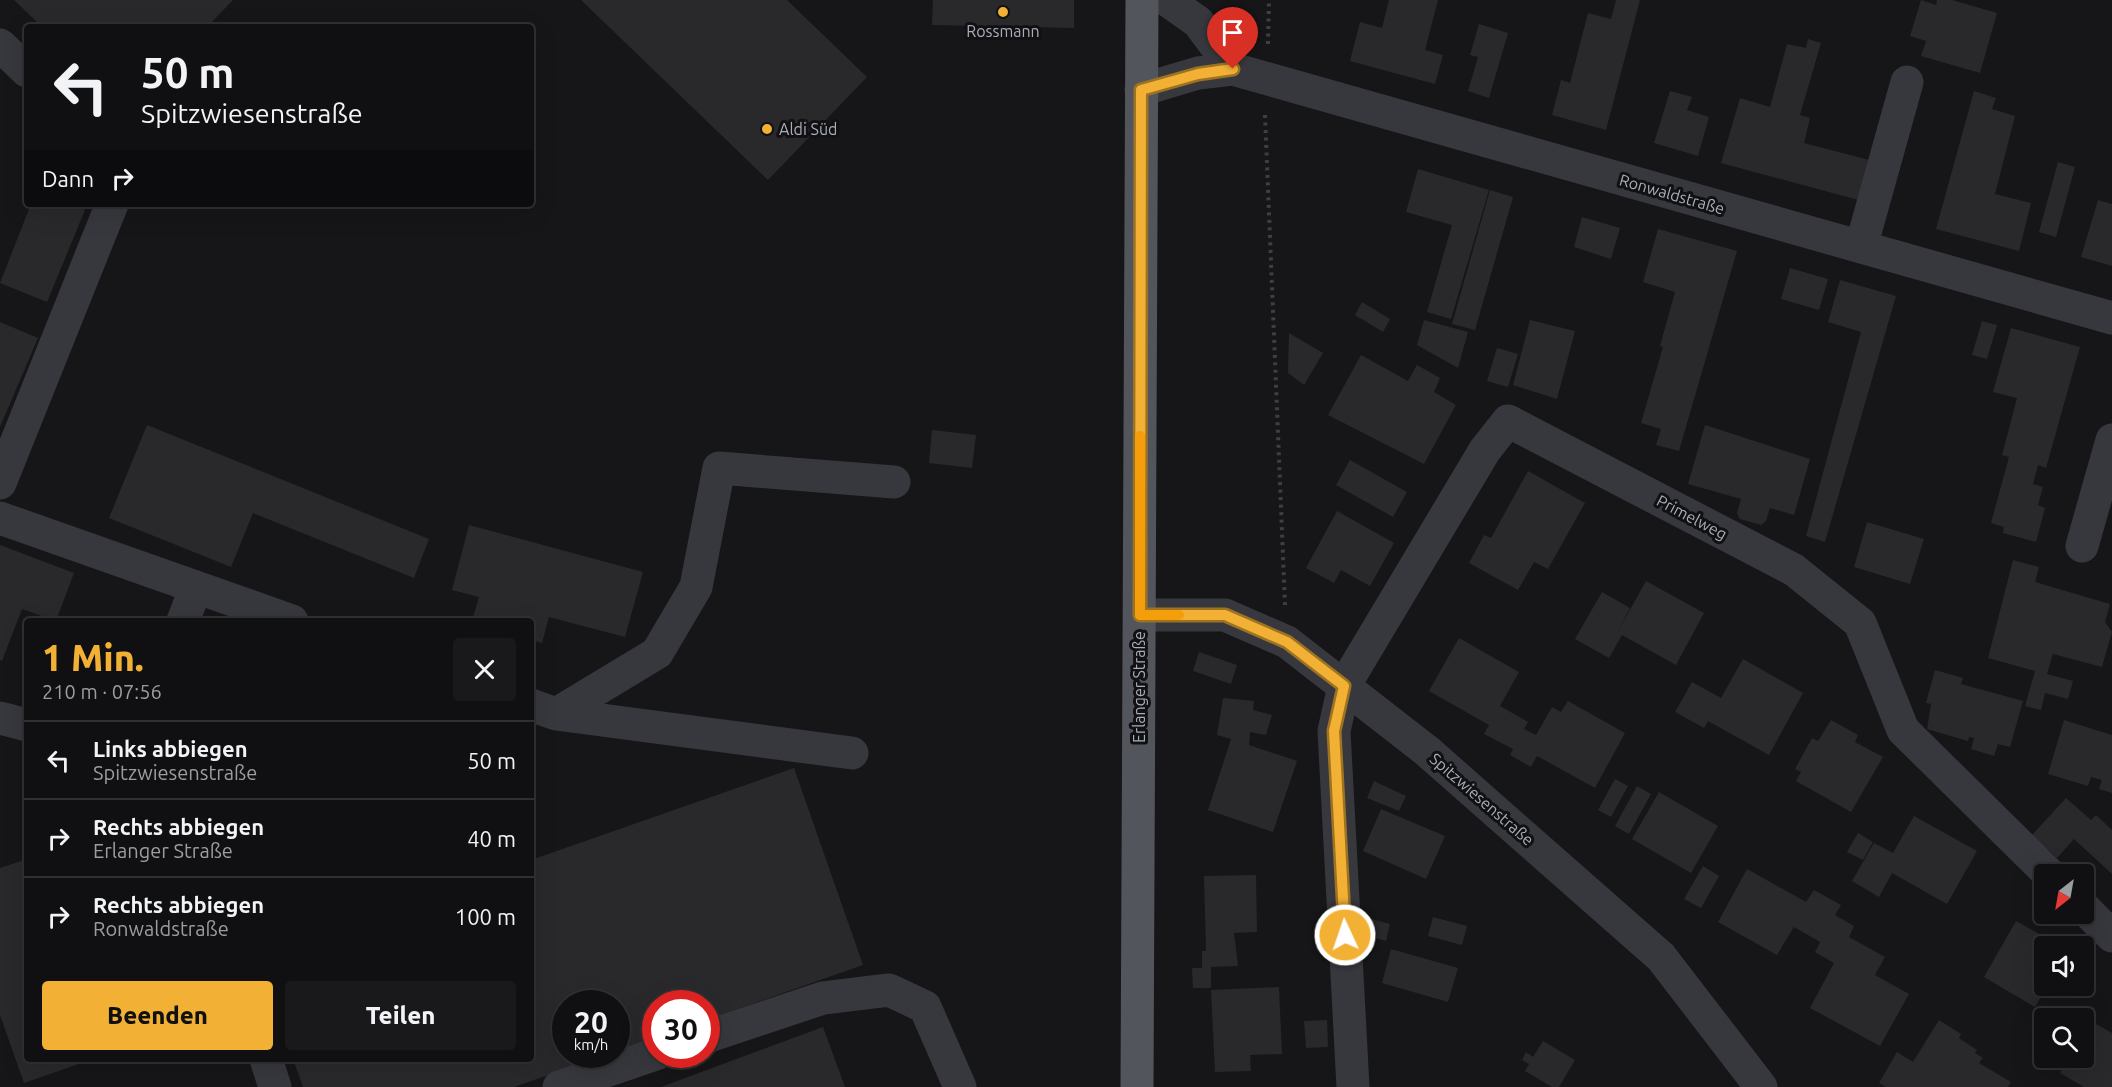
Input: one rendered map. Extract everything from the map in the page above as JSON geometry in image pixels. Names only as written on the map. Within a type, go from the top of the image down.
[{"type":"main road","name":"Erlanger Straße","points":[[1137,1087],[1142,0]]},
{"type":"street","points":[[1167,0],[1198,22],[1233,69]]},
{"type":"street","points":[[0,45],[24,68]]},
{"type":"street","name":"Ronwaldstraße","points":[[1141,90],[1198,74],[1233,69],[2112,318]]},
{"type":"street","points":[[1861,247],[1907,81]]},
{"type":"street","points":[[0,483],[111,207]]},
{"type":"street","name":"Primelweg","points":[[1344,686],[1485,450],[1508,421],[1794,570],[1860,622],[1903,730],[2039,864]]},
{"type":"street","points":[[2082,546],[2112,440]]},
{"type":"street","points":[[544,710],[657,653],[696,587],[719,468],[894,482]]},
{"type":"street","points":[[0,518],[284,618]]},
{"type":"street","points":[[184,618],[196,587]]},
{"type":"street","name":"Spitzwiesenstraße","points":[[1140,615],[1225,615],[1287,642],[1427,751],[1661,957],[1761,1087]]},
{"type":"street","points":[[1344,686],[1334,731],[1353,1087]]},
{"type":"street","points":[[544,710],[852,753]]},
{"type":"street","points":[[0,718],[24,724]]},
{"type":"street","points":[[2094,918],[2112,936]]},
{"type":"street","points":[[720,1032],[823,998],[889,990],[925,1006],[960,1087]]},
{"type":"street","points":[[559,1087],[642,1059]]},
{"type":"street","points":[[267,1062],[275,1087]]},
{"type":"path","points":[[1267,80],[1264,121],[1287,642]]},
{"type":"building","points":[[14,0],[233,0],[210,24],[39,24]]},
{"type":"building","name":"Aldi Süd","points":[[581,0],[787,0],[867,77],[768,180]]},
{"type":"building","name":"Rossmann","points":[[933,0],[1074,0],[1074,28],[932,25]]},
{"type":"building","points":[[1389,0],[1438,0],[1425,50],[1443,55],[1435,84],[1350,61],[1360,22],[1382,28]]},
{"type":"building","points":[[1616,0],[1640,0],[1606,130],[1552,115],[1561,80],[1570,83],[1588,13],[1611,19]]},
{"type":"building","points":[[1921,0],[1936,5],[1937,0],[1952,0],[1997,13],[1980,73],[1921,56],[1926,41],[1910,36]]},
{"type":"building","points":[[1479,24],[1508,33],[1489,98],[1468,91],[1478,57],[1470,55]]},
{"type":"building","points":[[1808,39],[1821,43],[1800,115],[1810,118],[1804,143],[1873,161],[1862,201],[1721,163],[1740,98],[1770,107],[1787,44],[1806,48]]},
{"type":"building","points":[[1670,91],[1692,97],[1687,110],[1709,117],[1698,156],[1654,143]]},
{"type":"building","points":[[1974,91],[1996,98],[1992,109],[2015,116],[1995,194],[2031,203],[2019,251],[1936,229]]},
{"type":"building","points":[[2058,162],[2075,167],[2056,237],[2039,232]]},
{"type":"building","points":[[1418,169],[1489,190],[1451,319],[1427,312],[1452,225],[1406,212]]},
{"type":"building","points":[[1490,190],[1513,197],[1475,330],[1452,324]]},
{"type":"building","points":[[2098,200],[2112,204],[2112,266],[2081,257]]},
{"type":"building","points":[[30,207],[78,207],[85,210],[47,302],[0,283]]},
{"type":"building","points":[[1582,217],[1620,228],[1611,259],[1574,247]]},
{"type":"building","points":[[1658,229],[1737,251],[1679,451],[1656,445],[1661,429],[1641,423],[1663,347],[1660,346],[1675,292],[1643,282]]},
{"type":"building","points":[[1790,268],[1828,279],[1819,310],[1781,299]]},
{"type":"building","points":[[1840,280],[1896,296],[1825,542],[1806,536],[1861,332],[1828,322]]},
{"type":"building","points":[[1362,302],[1390,319],[1383,332],[1355,315]]},
{"type":"building","points":[[1424,320],[1468,332],[1458,368],[1417,345]]},
{"type":"building","points":[[1530,320],[1575,331],[1557,399],[1513,385]]},
{"type":"building","points":[[1982,321],[1997,325],[1987,359],[1972,355]]},
{"type":"building","points":[[0,322],[38,338],[0,427]]},
{"type":"building","points":[[2011,328],[2080,347],[2046,468],[2038,465],[2033,484],[2043,487],[2038,505],[2045,508],[2036,542],[2003,533],[2004,527],[1991,523],[2009,457],[2002,455],[2017,398],[1993,392]]},
{"type":"building","points":[[1289,333],[1323,353],[1304,385],[1288,373]]},
{"type":"building","points":[[1497,348],[1518,354],[1508,387],[1487,381]]},
{"type":"building","points":[[1361,355],[1408,381],[1417,365],[1440,378],[1434,392],[1456,405],[1424,464],[1328,415]]},
{"type":"building","points":[[147,425],[429,539],[414,578],[253,513],[231,567],[109,518]]},
{"type":"building","points":[[1705,425],[1810,459],[1794,515],[1770,508],[1766,521],[1761,525],[1740,519],[1737,513],[1741,499],[1688,484]]},
{"type":"building","points":[[932,430],[976,435],[972,468],[929,463]]},
{"type":"building","points":[[1350,460],[1407,492],[1393,517],[1336,485]]},
{"type":"building","points":[[1528,471],[1585,503],[1548,569],[1534,562],[1518,590],[1469,563],[1484,535],[1491,538]]},
{"type":"building","points":[[1337,511],[1394,543],[1370,586],[1341,570],[1334,583],[1306,568]]},
{"type":"building","points":[[1867,522],[1924,539],[1910,584],[1854,567]]},
{"type":"building","points":[[469,525],[643,572],[625,637],[549,617],[542,643],[534,641],[534,618],[473,618],[479,597],[452,590]]},
{"type":"building","points":[[0,545],[74,573],[57,618],[48,618],[22,609],[2,661],[0,660]]},
{"type":"building","points":[[2013,560],[2039,567],[2035,582],[2110,604],[2105,622],[2112,632],[2102,667],[2053,654],[2047,674],[2073,681],[2068,699],[2045,693],[2041,710],[2025,706],[2035,671],[1988,658]]},
{"type":"building","points":[[1646,581],[1704,613],[1676,665],[1622,635],[1609,658],[1575,639],[1602,592],[1630,608],[1617,633]]},
{"type":"building","points":[[1459,638],[1519,672],[1500,706],[1528,722],[1524,729],[1536,735],[1552,707],[1561,712],[1568,701],[1625,733],[1595,788],[1537,756],[1531,767],[1510,755],[1513,749],[1484,734],[1489,725],[1429,691]]},
{"type":"building","points":[[1199,652],[1237,665],[1231,684],[1193,671]]},
{"type":"building","points":[[1743,659],[1803,693],[1769,755],[1708,721],[1704,728],[1675,712],[1692,682],[1721,698]]},
{"type":"building","points":[[1935,670],[1963,678],[1961,684],[2023,701],[2010,747],[1998,744],[1994,756],[1971,749],[1974,738],[1969,737],[1968,741],[1927,729],[1931,704],[1926,703]]},
{"type":"building","points":[[1223,698],[1254,701],[1253,710],[1272,715],[1266,735],[1250,732],[1249,745],[1297,761],[1273,832],[1208,810],[1231,739],[1217,735]]},
{"type":"building","points":[[1831,720],[1858,735],[1855,742],[1883,757],[1851,812],[1796,781],[1801,772],[1795,769],[1812,738],[1818,741]]},
{"type":"building","points":[[2064,720],[2112,735],[2112,793],[2099,789],[2102,780],[2091,777],[2088,786],[2048,774]]},
{"type":"building","points":[[794,768],[863,965],[720,1015],[720,990],[642,990],[642,1043],[630,1046],[630,990],[552,990],[552,1068],[569,1068],[514,1087],[303,1087],[294,1062],[534,1062],[534,859]]},
{"type":"building","points":[[1615,779],[1628,786],[1611,817],[1598,810]]},
{"type":"building","points":[[1374,781],[1406,796],[1399,811],[1367,798]]},
{"type":"building","points":[[1637,786],[1651,794],[1629,834],[1615,826]]},
{"type":"building","points":[[1659,792],[1718,826],[1691,873],[1632,839]]},
{"type":"building","points":[[2066,798],[2091,820],[2096,815],[2112,830],[2112,874],[2074,839],[2057,858],[2032,835]]},
{"type":"building","points":[[1381,809],[1445,836],[1426,879],[1363,851]]},
{"type":"building","points":[[1914,816],[1977,851],[1947,904],[1892,873],[1879,897],[1852,881],[1874,843],[1893,853]]},
{"type":"building","points":[[1858,833],[1873,842],[1863,860],[1847,852]]},
{"type":"building","points":[[24,860],[24,1062],[84,1062],[24,1083],[0,1015],[0,868]]},
{"type":"building","points":[[1703,866],[1719,876],[1701,908],[1684,899]]},
{"type":"building","points":[[1747,869],[1806,902],[1814,890],[1841,905],[1835,915],[1854,926],[1849,937],[1885,957],[1875,975],[1909,994],[1880,1046],[1810,1008],[1834,963],[1815,952],[1820,942],[1794,927],[1777,955],[1718,922]]},
{"type":"building","points":[[1256,875],[1257,932],[1234,933],[1238,966],[1211,967],[1211,988],[1193,988],[1192,968],[1202,968],[1202,951],[1206,951],[1204,876]]},
{"type":"building","points":[[1361,916],[1390,924],[1386,941],[1357,933]]},
{"type":"building","points":[[1433,917],[1467,926],[1462,945],[1428,936]]},
{"type":"building","points":[[2016,921],[2043,936],[2034,936],[2034,996],[2041,996],[2035,1007],[1984,977]]},
{"type":"building","points":[[1391,949],[1458,968],[1448,1002],[1382,983]]},
{"type":"building","points":[[1279,987],[1282,1054],[1250,1055],[1251,1071],[1215,1072],[1211,990]]},
{"type":"building","points":[[1327,1020],[1328,1047],[1306,1048],[1304,1021]]},
{"type":"building","points":[[1939,1020],[1961,1034],[1959,1038],[1977,1050],[1975,1053],[1983,1058],[1979,1063],[2011,1082],[2008,1087],[1886,1087],[1879,1083],[1897,1052],[1913,1062]]},
{"type":"building","points":[[2096,1024],[2112,1033],[2112,1087],[2084,1087],[2060,1073],[2063,1068],[2094,1068],[2094,1027]]},
{"type":"building","points":[[823,1027],[845,1087],[661,1087],[712,1068],[720,1068],[720,1065]]},
{"type":"building","points":[[1543,1041],[1575,1060],[1559,1087],[1552,1087],[1525,1071],[1529,1064],[1522,1060],[1526,1052],[1533,1057]]},
{"type":"slow traffic","points":[[1140,436],[1140,615],[1179,615]]},
{"type":"place","name":"Rossmann","points":[[1003,12]]},
{"type":"place","name":"Aldi Süd","points":[[767,129]]},
{"type":"route","points":[[1233,69],[1198,74],[1141,90],[1140,615],[1225,615],[1287,642],[1344,686],[1334,731],[1345,935]]}]
